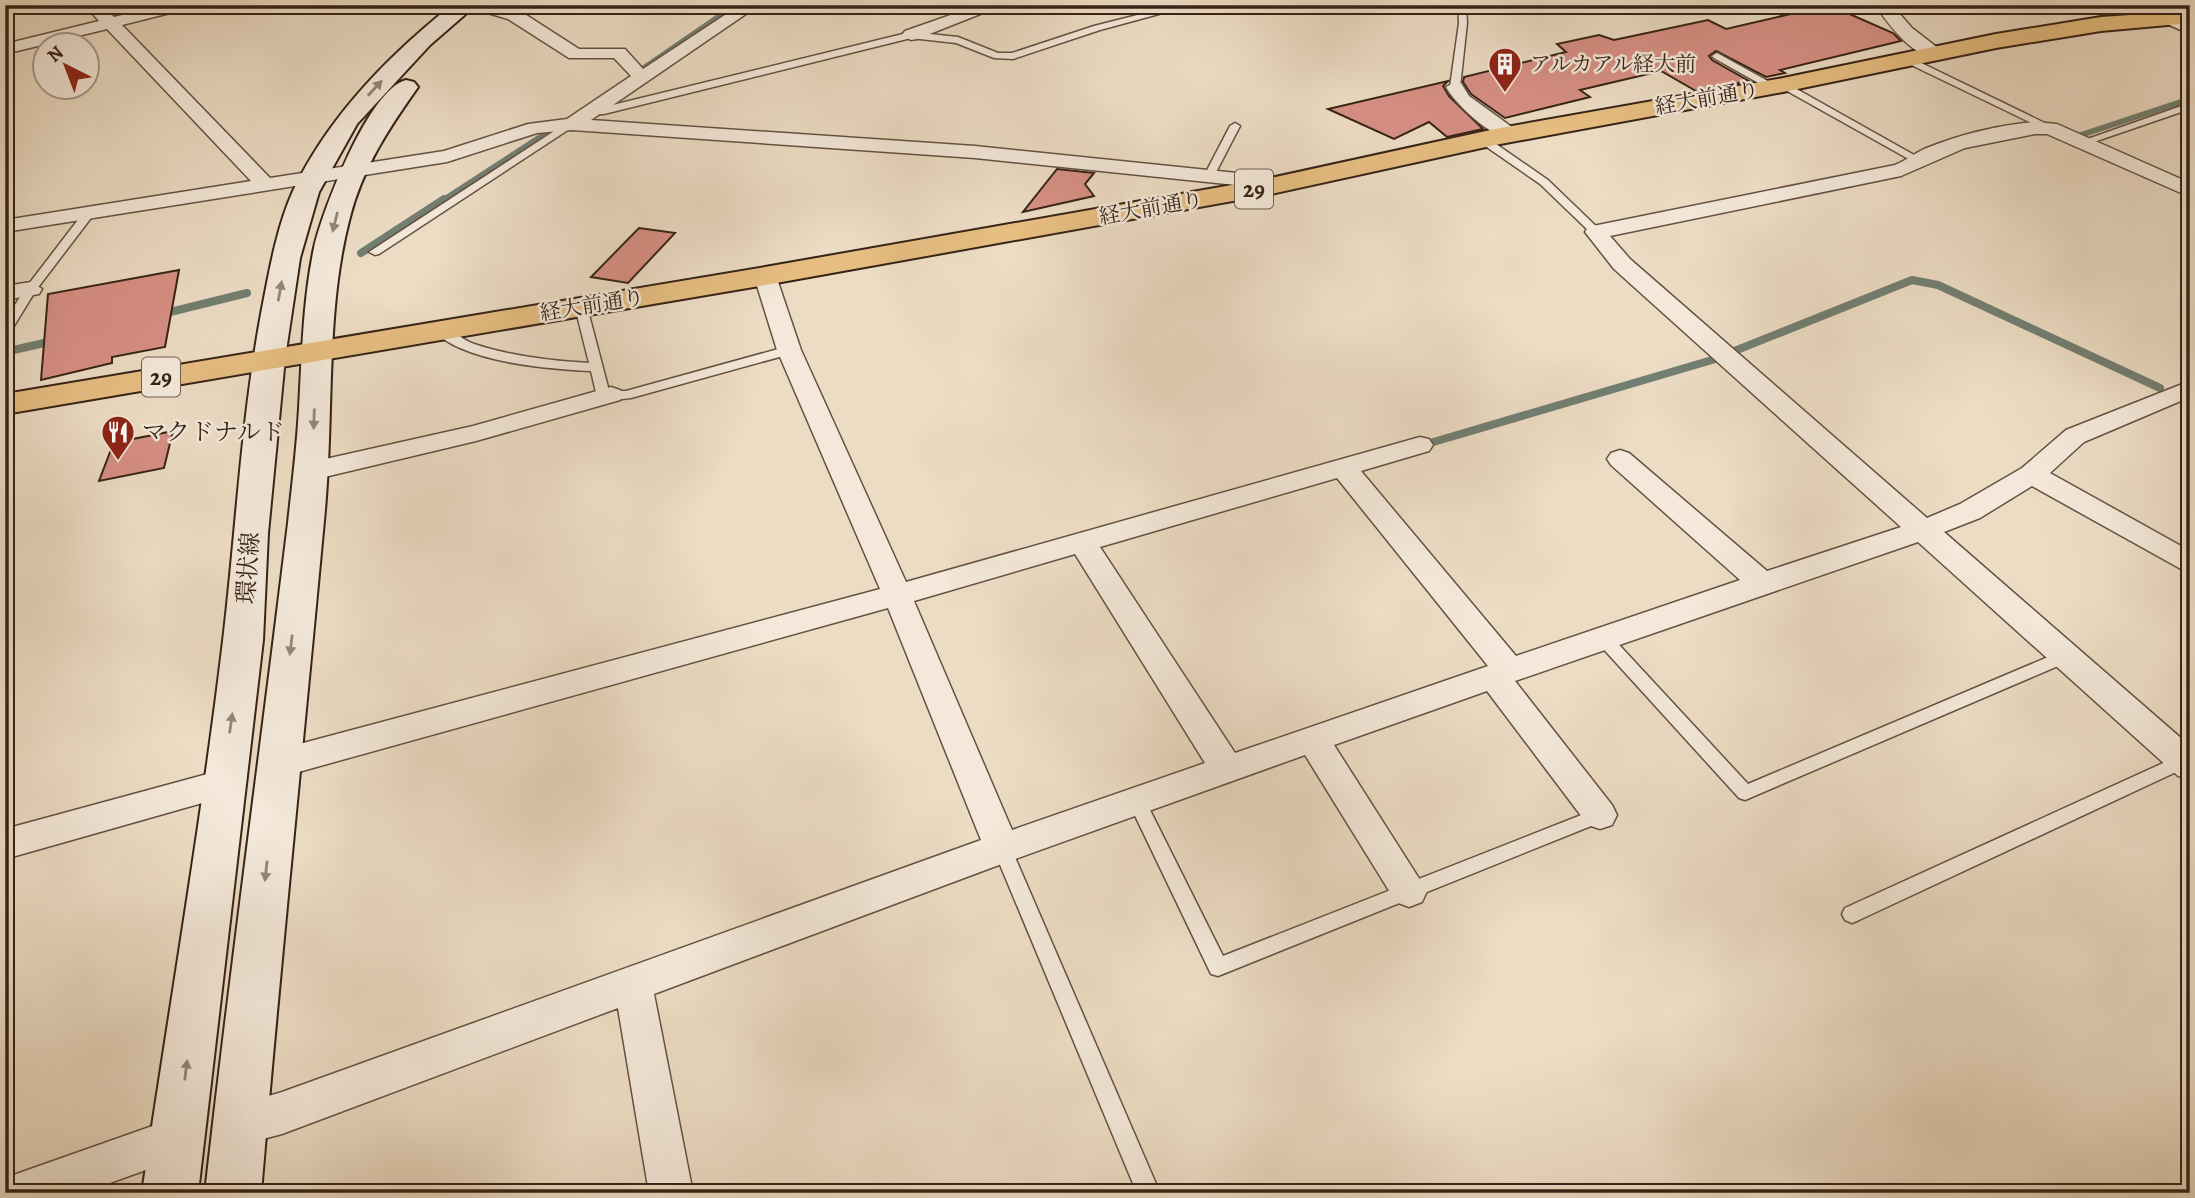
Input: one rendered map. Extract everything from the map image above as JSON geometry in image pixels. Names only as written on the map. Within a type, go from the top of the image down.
[{"type":"main road","name":"経大前通り","points":[[317,351],[765,276],[1266,187],[1482,139],[1777,86],[1934,52],[2060,30],[2190,17]]},
{"type":"main road","name":"29","points":[[5,404],[317,351]]},
{"type":"street","points":[[93,5],[265,184]]},
{"type":"street","points":[[5,49],[184,5]]},
{"type":"street","points":[[950,5],[969,14]]},
{"type":"street","points":[[911,36],[995,5]]},
{"type":"street","points":[[1883,5],[1899,28],[1917,43],[1934,52]]},
{"type":"street","points":[[481,6],[514,15],[575,54],[619,53],[633,71],[645,75]]},
{"type":"street","name":"環状線","points":[[235,1191],[277,764],[312,471],[317,351],[328,252],[336,218],[353,171],[380,120],[398,96],[481,6]]},
{"type":"street","name":"環状線","points":[[170,1193],[243,640],[250,533],[269,358],[286,258],[313,177],[347,121],[422,40],[481,6]]},
{"type":"street","points":[[572,124],[740,8]]},
{"type":"street","points":[[1455,87],[1462,99],[1509,134]]},
{"type":"street","points":[[5,226],[447,156],[535,128],[572,124],[975,152],[1209,176],[1250,181],[1266,187]]},
{"type":"street","points":[[2187,763],[1622,264],[1596,232],[1901,170],[1913,166],[1918,160],[2018,129],[2050,128],[2190,191]]},
{"type":"street","points":[[765,276],[789,349],[897,595],[1002,848]]},
{"type":"street","points":[[5,293],[31,289]]},
{"type":"street","points":[[240,1124],[282,1113],[1002,848],[1762,583],[1925,529],[1970,511],[2032,474],[2076,436],[2190,388]]},
{"type":"street","points":[[312,471],[476,433],[608,396]]},
{"type":"street","points":[[277,764],[897,595],[1420,445]]},
{"type":"street","points":[[1620,458],[1762,583]]},
{"type":"street","points":[[1343,467],[1502,674],[1600,815]]},
{"type":"street","points":[[2032,474],[2190,564]]},
{"type":"street","points":[[1082,542],[1227,769]]},
{"type":"street","points":[[1313,740],[1409,891]]},
{"type":"street","points":[[5,844],[222,784]]},
{"type":"street","points":[[633,984],[671,1193]]},
{"type":"street","points":[[20,1193],[178,1138]]},
{"type":"lane","points":[[593,111],[604,111],[911,36],[958,40],[997,56],[1013,56],[1097,28],[1188,5]]},
{"type":"lane","points":[[1455,87],[1463,23],[1462,5]]},
{"type":"lane","points":[[2163,19],[2190,31]]},
{"type":"lane","points":[[1717,56],[1918,160]]},
{"type":"lane","points":[[1904,58],[2050,128]]},
{"type":"lane","points":[[2084,142],[2190,106]]},
{"type":"lane","points":[[375,252],[572,124]]},
{"type":"lane","points":[[1209,176],[1235,126]]},
{"type":"lane","points":[[1482,139],[1544,182],[1596,232]]},
{"type":"lane","points":[[5,331],[31,289],[88,214]]},
{"type":"lane","points":[[581,307],[597,368],[608,396],[626,395],[789,349]]},
{"type":"lane","points":[[439,330],[447,340],[473,349],[572,367],[597,368]]},
{"type":"lane","points":[[1604,639],[1745,793],[2066,656]]},
{"type":"lane","points":[[1852,914],[2187,763]]},
{"type":"lane","points":[[1137,801],[1218,967],[1600,815]]},
{"type":"lane","points":[[1002,848],[1149,1193]]},
{"type":"building","points":[[1829,5],[1893,33],[1901,41],[1780,70],[1785,73],[1766,77],[1716,51],[1709,56],[1712,60],[1749,81],[1696,91],[1661,71],[1580,90],[1590,97],[1505,118],[1471,94],[1463,82],[1464,77],[1566,52],[1557,44],[1599,35],[1614,40],[1708,20],[1726,29]]},
{"type":"building","points":[[1448,81],[1443,86],[1449,96],[1483,129],[1447,137],[1429,122],[1394,139],[1328,109]]},
{"type":"building","points":[[1057,169],[1094,173],[1085,184],[1094,196],[1023,212]]},
{"type":"building","points":[[639,228],[675,233],[628,283],[591,277]]},
{"type":"building","points":[[179,270],[165,347],[112,357],[112,363],[41,380],[48,294]]},
{"type":"building","name":"マクドナルド","points":[[173,431],[164,468],[99,481],[112,447],[121,445],[123,441]]},
{"type":"waterway","points":[[634,75],[736,5]]},
{"type":"waterway","points":[[2081,135],[2190,99]]},
{"type":"waterway","points":[[442,201],[545,134]]},
{"type":"waterway","points":[[361,253],[444,199]]},
{"type":"waterway","points":[[1430,443],[1712,360],[1912,280],[1938,285],[2160,388]]},
{"type":"waterway","points":[[158,315],[247,293]]},
{"type":"waterway","points":[[5,352],[57,340]]},
{"type":"place","name":"アルカアル経大前","points":[[1505,94]]},
{"type":"place","name":"マクドナルド","points":[[118,462]]}]
